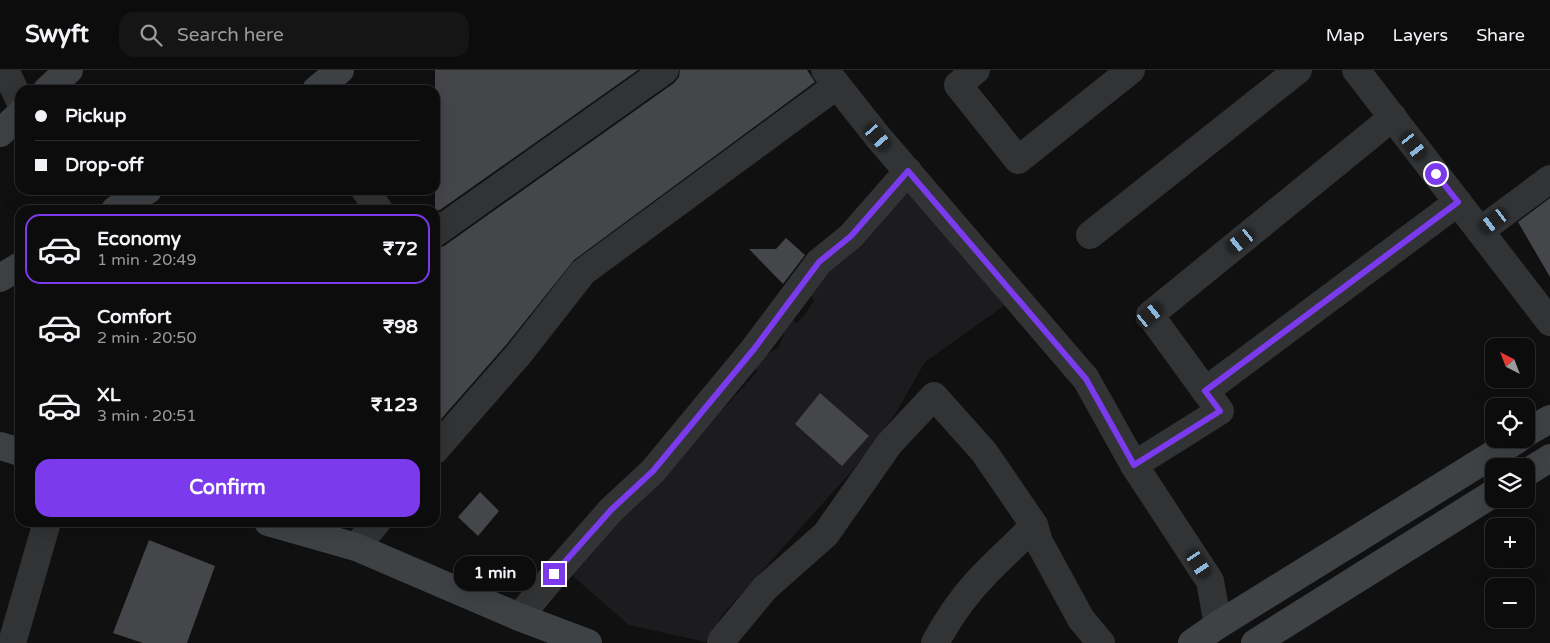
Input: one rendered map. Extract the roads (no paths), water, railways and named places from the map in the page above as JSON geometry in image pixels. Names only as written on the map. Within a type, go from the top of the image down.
[{"type":"street","points":[[5,70],[15,91]]},
{"type":"street","points":[[52,85],[69,70]]},
{"type":"street","points":[[322,85],[340,70]]},
{"type":"street","points":[[440,229],[665,70]]},
{"type":"street","points":[[976,70],[958,85],[1018,160],[1131,70]]},
{"type":"street","points":[[1090,235],[1298,70]]},
{"type":"street","points":[[1356,70],[1550,322]]},
{"type":"street","points":[[440,444],[518,355],[583,272],[830,78],[1086,379],[1134,465],[1210,581],[1222,634]]},
{"type":"street","points":[[1134,465],[1220,411],[1150,315],[1393,118]]},
{"type":"street","points":[[0,134],[15,119]]},
{"type":"street","points":[[519,617],[611,510],[653,471],[754,349],[819,262],[851,236],[908,171]]},
{"type":"street","points":[[1480,231],[1550,179]]},
{"type":"street","points":[[123,205],[140,195]]},
{"type":"street","points":[[1205,391],[1458,202]]},
{"type":"street","points":[[0,278],[15,269]]},
{"type":"street","points":[[721,643],[766,588],[826,534],[889,444],[934,396],[984,452],[1034,525],[1040,542],[1081,619],[1100,643]]},
{"type":"street","points":[[1535,428],[1550,419]]},
{"type":"street","points":[[0,446],[15,450]]},
{"type":"street","points":[[1192,643],[1222,634],[1504,448]]},
{"type":"street","points":[[1535,467],[1550,458]]},
{"type":"street","points":[[1255,643],[1485,499]]},
{"type":"street","points":[[935,643],[943,628],[983,575],[1019,542],[1034,525]]},
{"type":"street","points":[[12,643],[46,527]]},
{"type":"street","points":[[286,527],[356,547],[519,617],[588,643]]},
{"type":"street","points":[[356,547],[373,527]]}]
